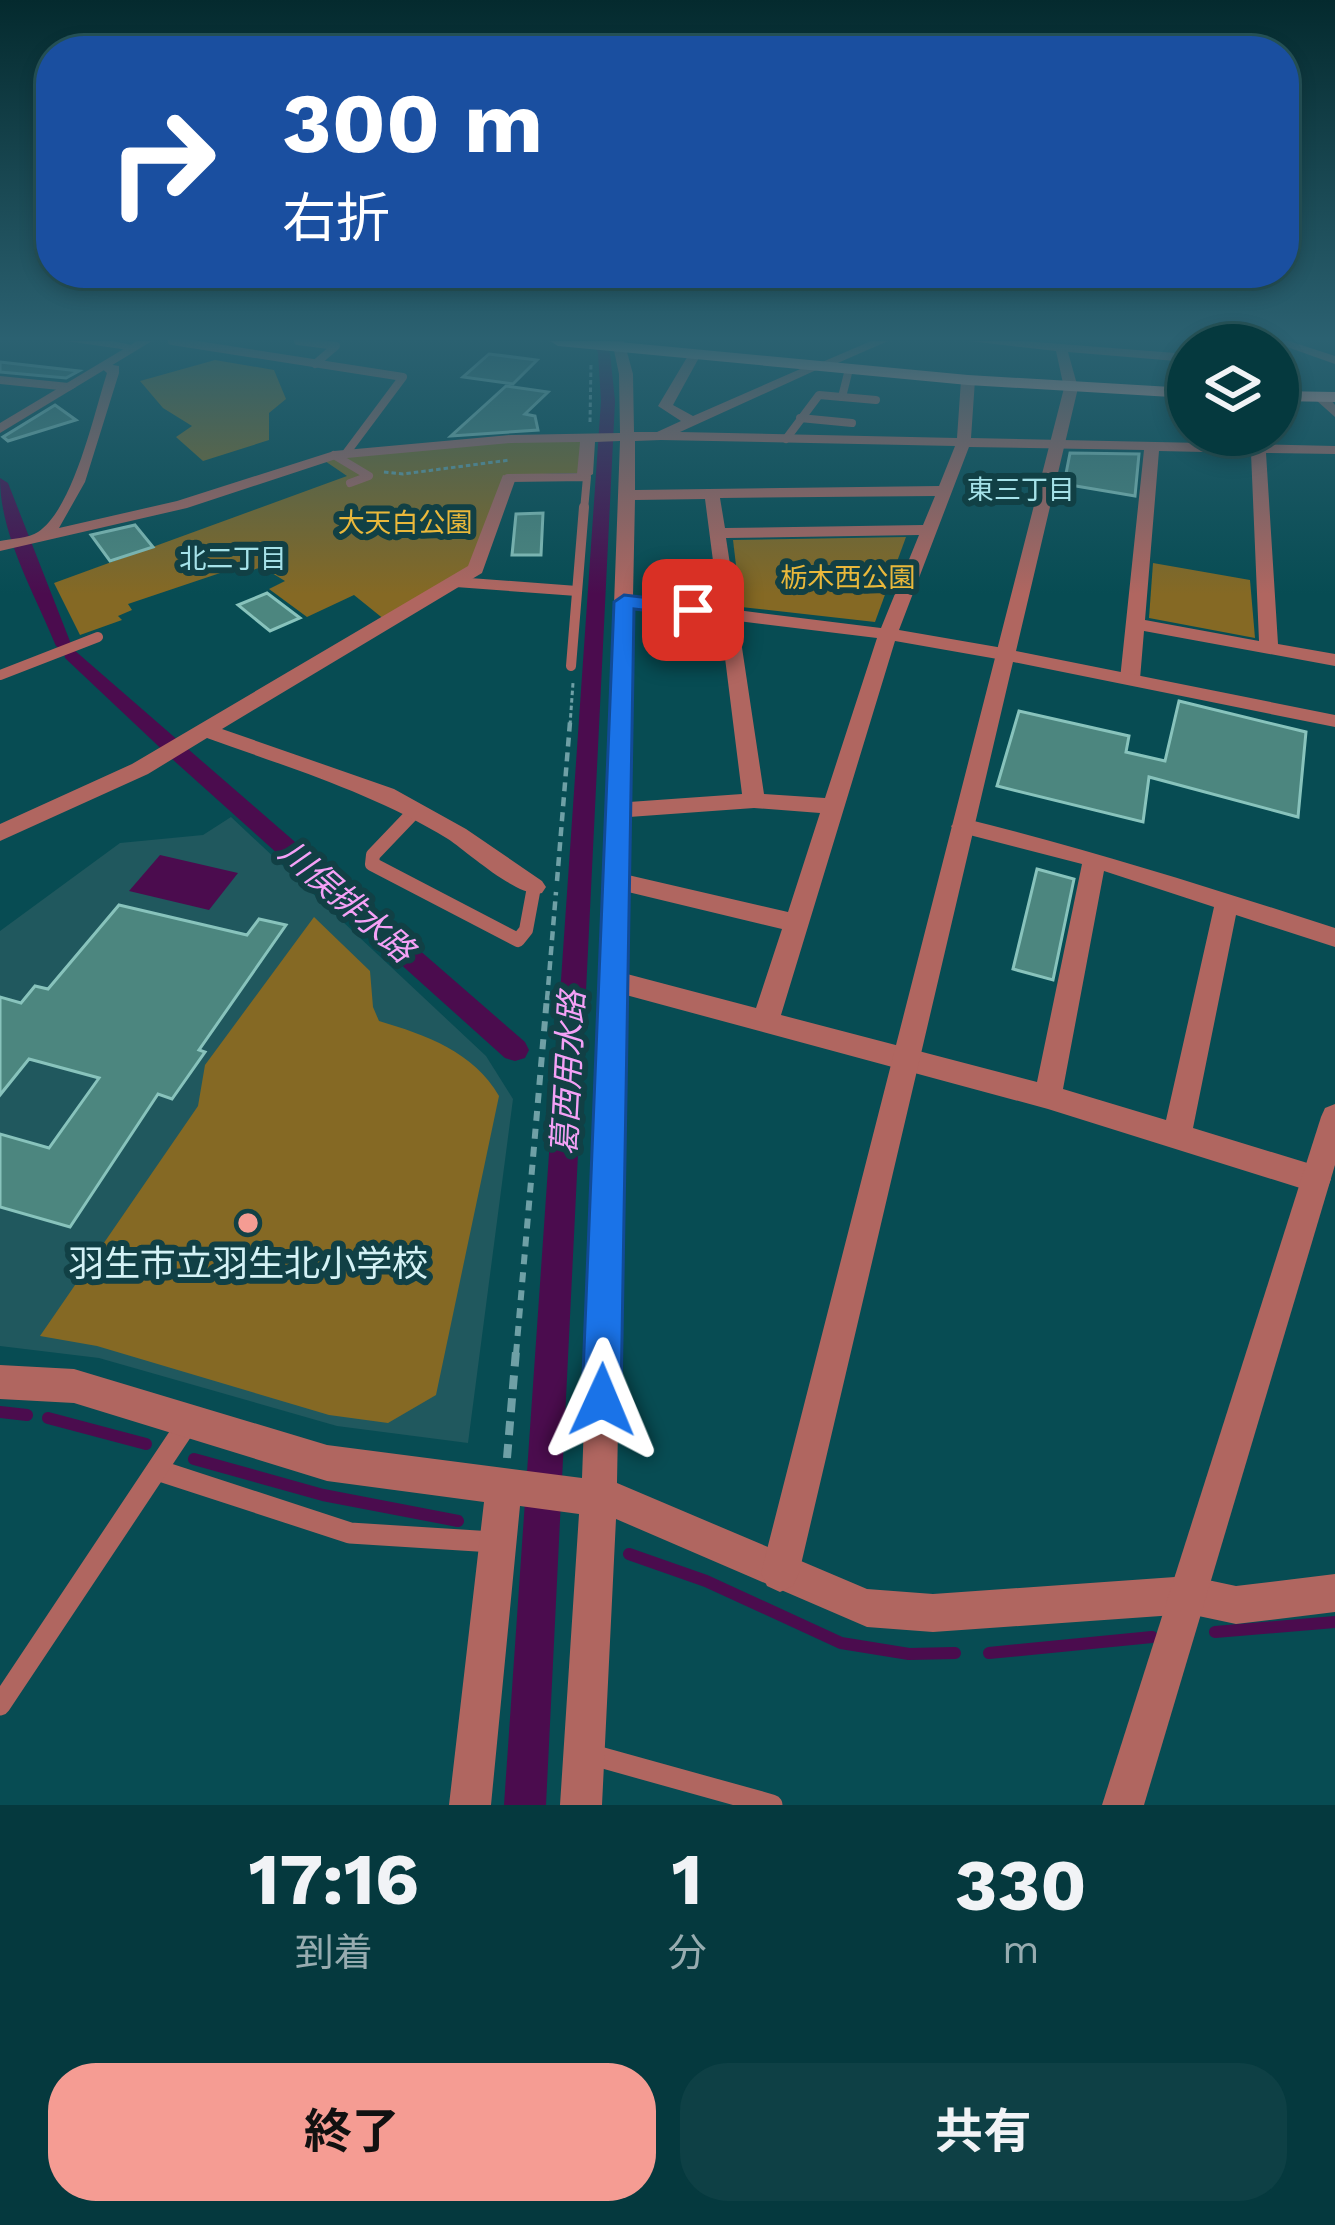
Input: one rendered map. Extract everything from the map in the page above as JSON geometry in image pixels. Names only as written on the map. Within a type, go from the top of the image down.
[{"type":"street","points":[[23,539],[58,522],[94,425]]},
{"type":"street","points":[[581,1805],[613,981],[624,602],[623,425]]},
{"type":"street","points":[[661,436],[680,425]]},
{"type":"street","points":[[766,1019],[887,634],[964,442],[965,425]]},
{"type":"street","points":[[780,1574],[1062,425]]},
{"type":"street","points":[[23,539],[181,505],[340,454],[590,435],[1167,446]]},
{"type":"street","points":[[585,474],[590,435]]},
{"type":"street","points":[[1130,679],[1152,446]]},
{"type":"street","points":[[1299,449],[1335,450]]},
{"type":"street","points":[[1258,456],[1269,648]]},
{"type":"street","points":[[0,833],[140,769],[457,582],[482,562],[509,469]]},
{"type":"street","points":[[624,496],[943,491]]},
{"type":"street","points":[[712,494],[754,801]]},
{"type":"street","points":[[717,532],[928,530]]},
{"type":"street","points":[[624,602],[887,634],[1335,721]]},
{"type":"street","points":[[1137,624],[1335,660]]},
{"type":"street","points":[[206,730],[312,765],[416,810],[534,887]]},
{"type":"street","points":[[618,810],[754,801],[832,806]]},
{"type":"street","points":[[962,826],[1094,859],[1335,938]]},
{"type":"street","points":[[1048,1097],[1094,859]]},
{"type":"street","points":[[616,880],[796,923]]},
{"type":"street","points":[[1177,1138],[1227,902]]},
{"type":"street","points":[[613,981],[1048,1097],[1316,1179]]},
{"type":"street","points":[[1123,1805],[1335,1117]]},
{"type":"street","points":[[0,1382],[74,1386],[184,1430],[327,1463],[509,1476],[591,1495],[632,1506],[867,1608],[933,1613],[1189,1594],[1236,1605],[1335,1593]]},
{"type":"street","points":[[470,1805],[509,1476]]},
{"type":"lane","points":[[350,483],[369,476],[340,454],[364,425]]},
{"type":"lane","points":[[786,439],[795,425]]},
{"type":"lane","points":[[509,469],[585,474],[571,666]]},
{"type":"lane","points":[[457,582],[577,591]]},
{"type":"lane","points":[[0,675],[98,638]]},
{"type":"lane","points":[[416,810],[373,855],[372,865],[518,940],[526,930],[534,887]]},
{"type":"lane","points":[[0,1705],[184,1430]]},
{"type":"lane","points":[[161,1465],[350,1533],[451,1543],[498,1542]]},
{"type":"lane","points":[[584,1753],[772,1805]]},
{"type":"path","points":[[590,435],[591,425]]},
{"type":"path","points":[[340,454],[403,474],[509,469]]},
{"type":"path","points":[[509,1476],[566,790],[571,666]]},
{"type":"shaded area","points":[[269,425],[269,440],[203,461],[176,437],[192,426]]},
{"type":"shaded area","name":"羽生市立羽生北小学校","points":[[231,817],[486,1056],[513,1099],[468,1443],[337,1426],[99,1358],[0,1346],[0,931],[120,843],[203,835]]},
{"type":"shaded area","points":[[160,855],[238,873],[209,910],[129,891]]},
{"type":"green space","name":"大天白公園","points":[[583,441],[578,473],[508,475],[472,568],[385,620],[354,595],[307,617],[269,589],[285,581],[262,567],[243,573],[235,568],[128,604],[132,610],[118,616],[122,620],[80,635],[54,583],[347,476],[322,459],[509,442]]},
{"type":"green space","name":"栃木西公園","points":[[906,537],[875,622],[741,607],[733,540]]},
{"type":"green space","points":[[1153,563],[1250,580],[1255,638],[1149,618]]},
{"type":"green space","points":[[314,917],[370,971],[379,1021],[431,1039],[462,1057],[499,1096],[436,1395],[388,1423],[329,1415],[97,1346],[40,1336],[198,1106],[205,1065]]},
{"type":"building","points":[[22,425],[59,425],[8,441],[3,437]]},
{"type":"building","points":[[463,425],[537,425],[538,430],[451,436]]},
{"type":"building","points":[[1070,453],[1139,454],[1135,496],[1064,484]]},
{"type":"building","points":[[543,513],[541,555],[512,555],[516,514]]},
{"type":"building","points":[[135,525],[153,547],[110,561],[91,535]]},
{"type":"building","points":[[267,593],[300,618],[270,631],[238,605]]},
{"type":"building","points":[[1179,701],[1306,732],[1298,817],[1149,777],[1143,822],[997,786],[1019,711],[1129,736],[1126,752],[1165,761]]},
{"type":"building","points":[[1037,869],[1074,879],[1053,980],[1013,969]]},
{"type":"building","points":[[119,905],[247,935],[259,919],[286,925],[199,1050],[205,1052],[172,1099],[158,1094],[70,1227],[0,1207],[0,1134],[49,1148],[99,1078],[29,1059],[0,1095],[0,997],[21,1003],[35,986],[48,989]]},
{"type":"waterway","name":"葛西用水路","points":[[525,1805],[607,425]]},
{"type":"waterway","name":"川俣排水路","points":[[0,483],[20,536]]},
{"type":"waterway","name":"川俣排水路","points":[[22,542],[65,646]]},
{"type":"waterway","name":"川俣排水路","points":[[72,654],[172,746]]},
{"type":"waterway","name":"川俣排水路","points":[[178,753],[515,1050]]},
{"type":"waterway","points":[[0,1412],[27,1415]]},
{"type":"waterway","points":[[48,1418],[146,1444]]},
{"type":"waterway","points":[[194,1459],[323,1495],[458,1521]]},
{"type":"waterway","points":[[629,1554],[706,1581],[841,1643],[909,1654],[955,1653]]},
{"type":"waterway","points":[[1215,1632],[1335,1622]]},
{"type":"waterway","points":[[989,1653],[1152,1637]]},
{"type":"place","name":"羽生市立羽生北小学校","points":[[248,1223]]},
{"type":"district","name":"東三丁目","points":[[1021,490]]},
{"type":"district","name":"北二丁目","points":[[233,559]]},
{"type":"route","points":[[602,1400],[624,602],[693,610]]}]
